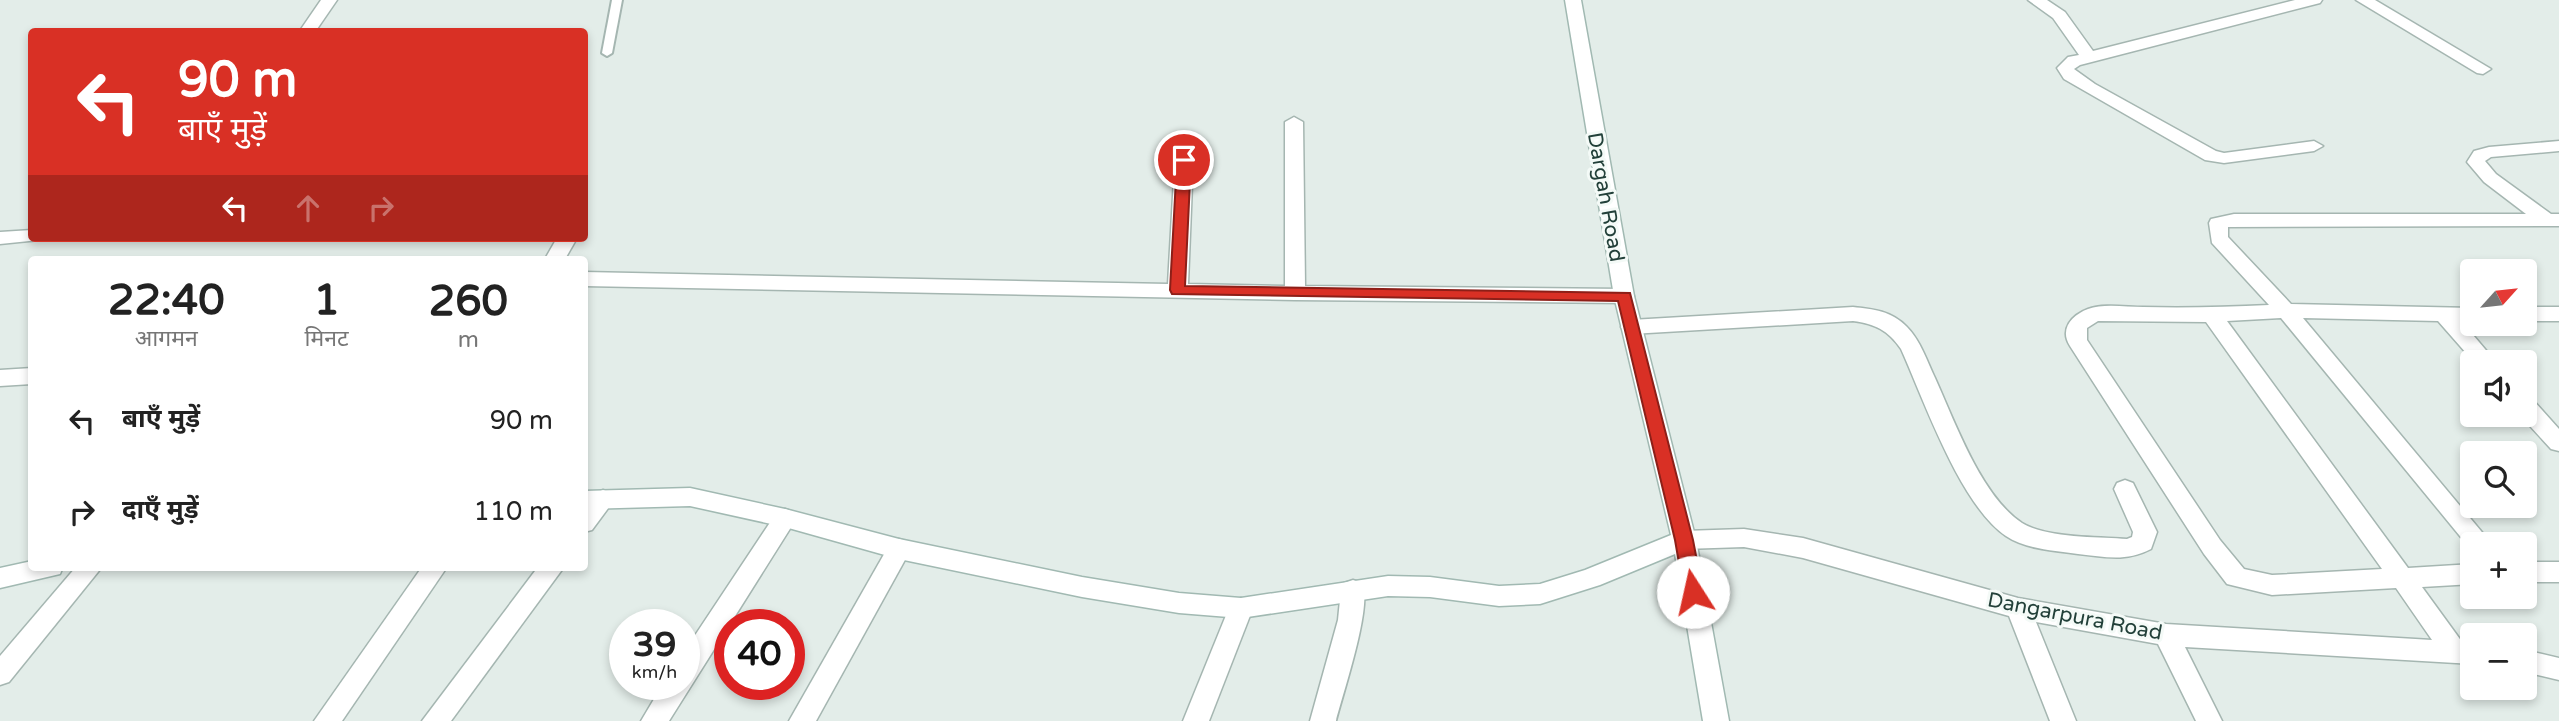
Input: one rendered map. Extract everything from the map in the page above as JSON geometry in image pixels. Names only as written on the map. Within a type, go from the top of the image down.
[{"type":"street","points":[[310,28],[329,0]]},
{"type":"street","name":"Dargah Road","points":[[1573,0],[1624,296],[1684,540],[1716,721]]},
{"type":"street","points":[[2036,0],[2059,15],[2090,58]]},
{"type":"street","points":[[2314,0],[2067,64],[2065,71],[2089,88],[2211,156],[2224,158],[2314,146]]},
{"type":"street","points":[[2364,0],[2483,69]]},
{"type":"street","points":[[1294,122],[1295,293]]},
{"type":"street","points":[[2555,224],[2490,178],[2476,162],[2480,155],[2489,152],[2559,146]]},
{"type":"street","points":[[1178,290],[1184,160]]},
{"type":"street","points":[[2468,532],[2286,311],[2219,239],[2218,223],[2234,220],[2555,224]]},
{"type":"street","points":[[0,238],[28,236]]},
{"type":"street","points":[[588,279],[1295,293],[1624,296]]},
{"type":"street","points":[[2460,315],[2286,311],[2212,315],[2094,314],[2077,325],[2077,341],[2212,547],[2236,577],[2272,585],[2460,575]]},
{"type":"street","points":[[1631,327],[1834,314],[1878,317],[1899,331],[1910,347],[1977,487],[1993,511],[2016,531],[2036,538],[2130,550],[2143,542],[2145,532],[2125,489]]},
{"type":"street","points":[[2538,314],[2559,314]]},
{"type":"street","points":[[2212,315],[2405,579],[2460,648]]},
{"type":"street","points":[[2445,316],[2475,350]]},
{"type":"street","points":[[0,378],[28,376]]},
{"type":"street","points":[[2537,419],[2559,443]]},
{"type":"street","points":[[594,500],[690,497],[785,518],[900,549],[1082,587],[1179,603],[1241,608],[1388,586],[1430,587],[1499,596],[1540,593],[1591,578],[1684,540]]},
{"type":"street","points":[[700,649],[785,518]]},
{"type":"street","name":"Dangarpura Road","points":[[1684,540],[1744,538],[1803,548],[2018,608],[2166,635],[2460,652]]},
{"type":"street","points":[[802,721],[900,549]]},
{"type":"street","points":[[0,578],[32,571]]},
{"type":"street","points":[[0,674],[87,571]]},
{"type":"street","points":[[327,721],[432,571]]},
{"type":"street","points":[[435,721],[549,571]]},
{"type":"street","points":[[2537,572],[2559,572]]},
{"type":"street","points":[[1323,721],[1350,620],[1353,590]]},
{"type":"street","points":[[1196,721],[1241,608]]},
{"type":"street","points":[[2018,608],[2063,721]]},
{"type":"street","points":[[2166,635],[2209,721]]},
{"type":"street","points":[[2537,664],[2559,669]]},
{"type":"street","points":[[654,721],[668,700]]},
{"type":"lane","points":[[607,53],[617,0]]},
{"type":"route","points":[[1184,160],[1178,290],[1624,296],[1684,540],[1693,592]]}]
